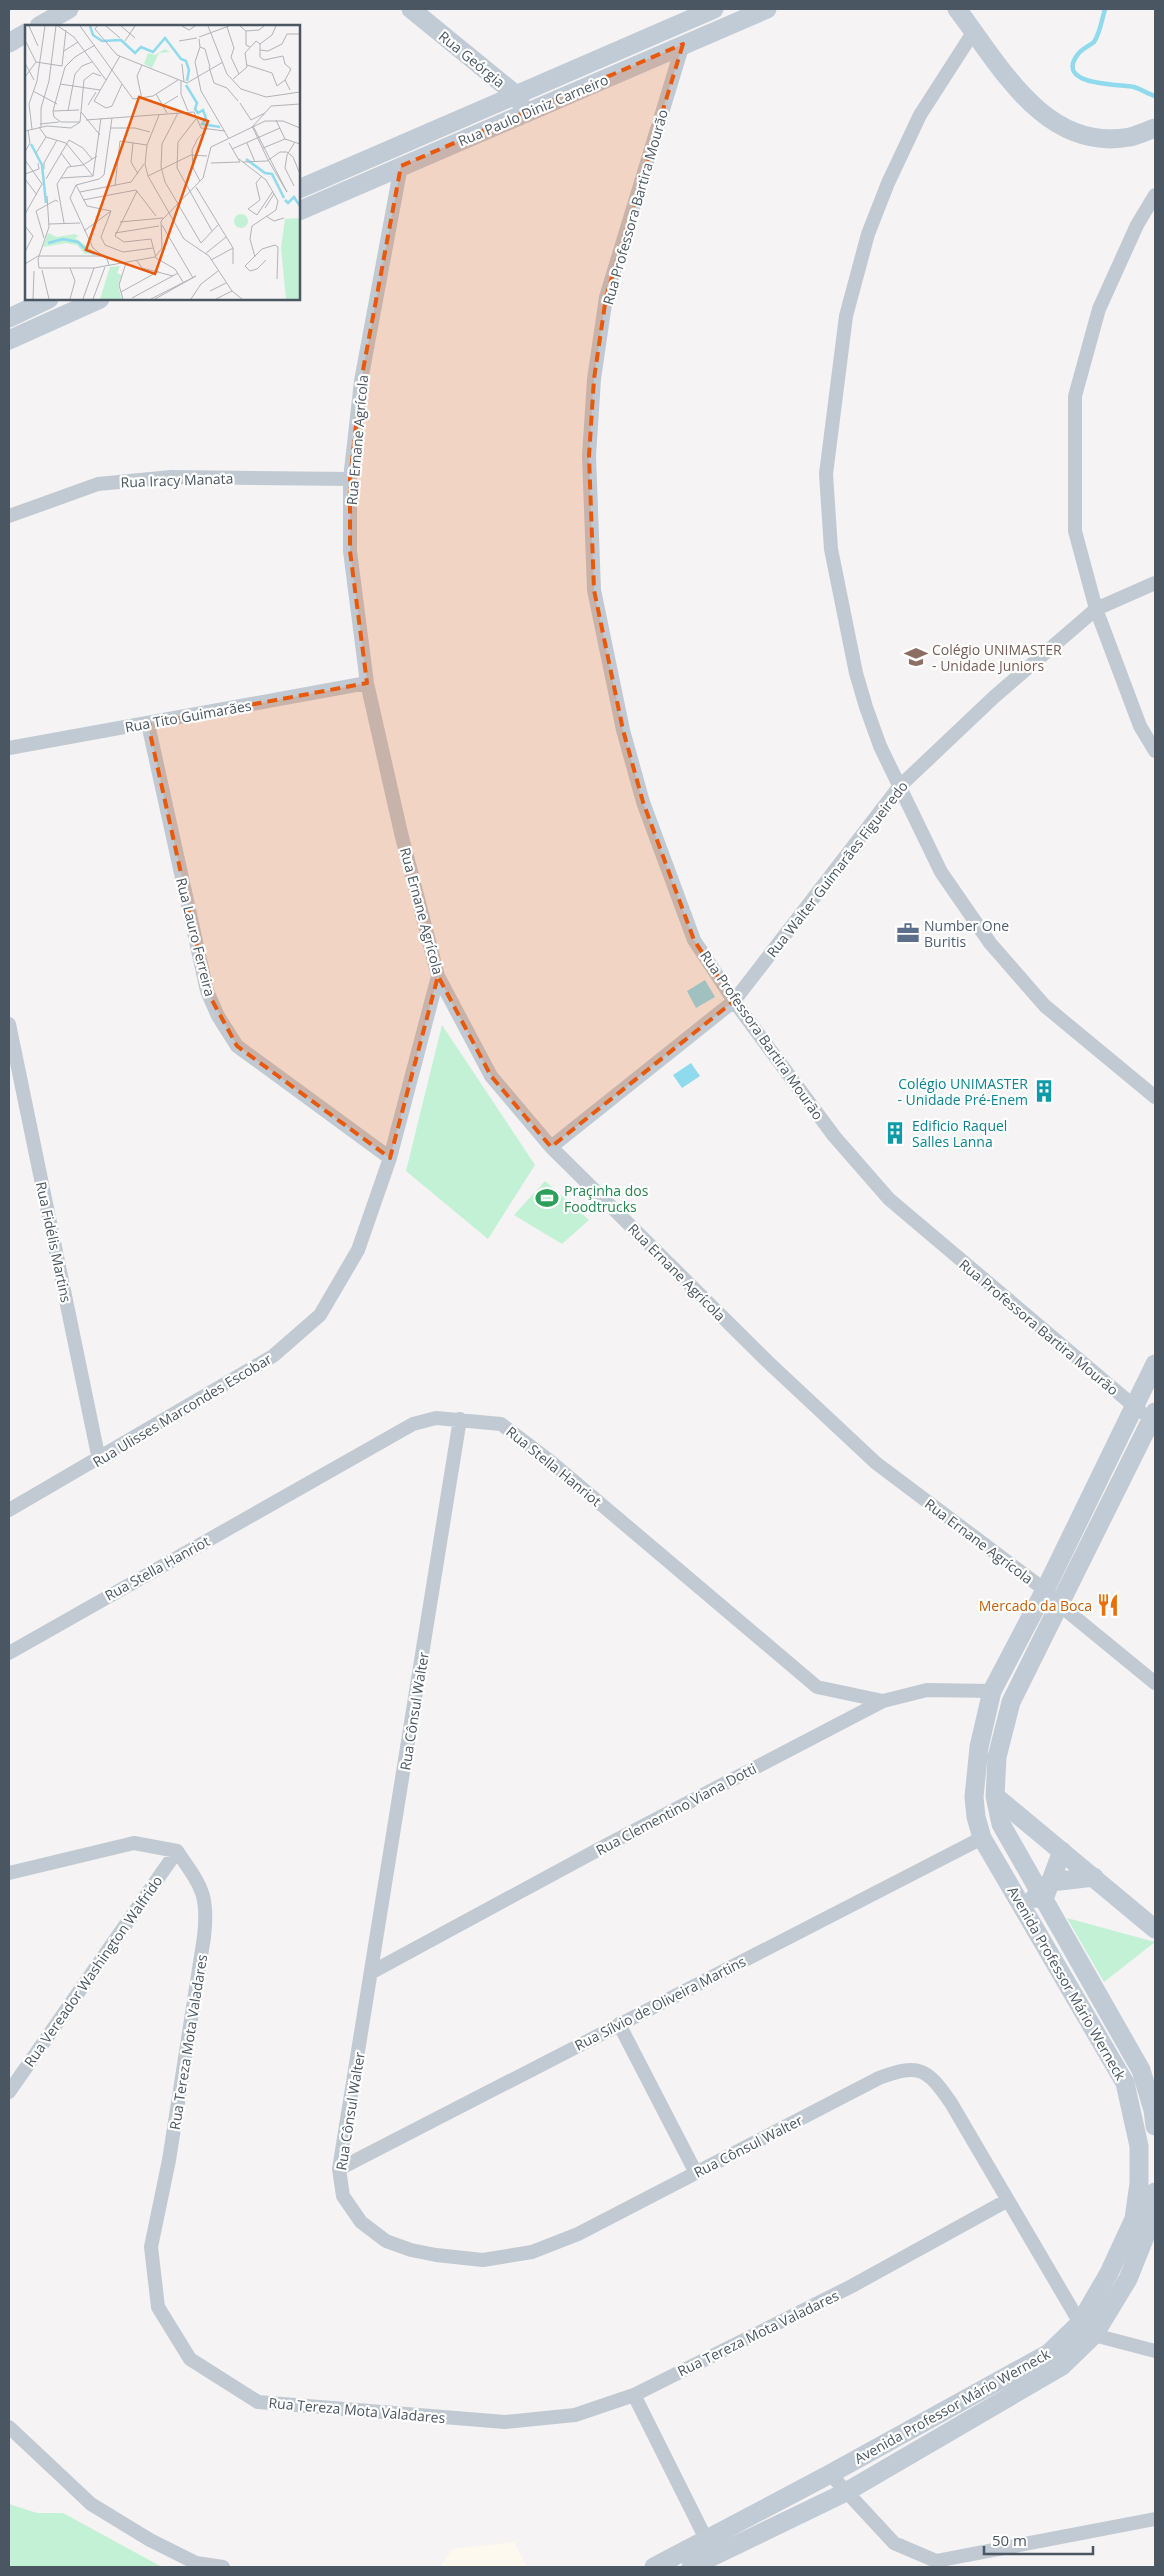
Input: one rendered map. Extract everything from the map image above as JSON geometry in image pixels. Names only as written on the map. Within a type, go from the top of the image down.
[{"type":"main road","points":[[41,25],[68,9]]},
{"type":"main road","name":"Rua Geórgia","points":[[411,9],[515,94],[527,114]]},
{"type":"main road","name":"Rua Paulo Diniz Carneiro","points":[[300,189],[714,9]]},
{"type":"main road","name":"Rua Paulo Diniz Carneiro","points":[[300,211],[767,9]]},
{"type":"main road","points":[[957,9],[1030,104],[1066,130],[1098,138],[1130,137],[1155,128]]},
{"type":"main road","points":[[9,44],[25,35]]},
{"type":"main road","points":[[9,318],[47,300]]},
{"type":"main road","points":[[9,340],[98,300]]},
{"type":"main road","name":"Avenida Professor Mário Werneck","points":[[654,2567],[678,2562],[707,2541],[1049,2354],[1087,2329],[1134,2219],[1139,2183],[1139,2146],[1126,2083],[982,1838],[976,1817],[974,1796],[979,1748],[992,1691],[1045,1590],[1155,1364]]},
{"type":"main road","name":"Avenida Professor Mário Werneck","points":[[1154,1419],[1012,1702],[997,1757],[994,1796],[1001,1824],[1047,1890],[1140,2070],[1153,2110],[1155,2126]]},
{"type":"main road","points":[[994,1796],[1155,1929]]},
{"type":"main road","points":[[1047,1890],[1062,1851]]},
{"type":"main road","points":[[1011,1887],[1026,1896],[1094,1877]]},
{"type":"main road","name":"Avenida Professor Mário Werneck","points":[[691,2567],[846,2492],[1062,2366],[1087,2329],[1128,2280],[1154,2217],[1155,2192]]},
{"type":"street","points":[[974,31],[920,115],[888,182],[868,234],[846,316],[826,474],[831,549],[856,673],[880,746],[941,872],[990,943],[1045,1006],[1155,1097]]},
{"type":"street","name":"Rua Professora Bartira Mourão","points":[[683,44],[606,297],[594,379],[589,456],[594,590],[623,730],[643,802],[694,940],[734,1000],[834,1136],[889,1198],[1134,1407],[1154,1419]]},
{"type":"street","name":"Rua Ernane Agrícola","points":[[400,166],[361,381],[350,479],[350,551],[368,684],[401,833],[438,976],[492,1076],[551,1147],[768,1362],[876,1463],[1045,1590],[1061,1606],[1155,1683]]},
{"type":"street","points":[[1155,195],[1136,225],[1099,309],[1075,396],[1075,531],[1096,608],[1140,726],[1155,751]]},
{"type":"street","name":"Rua Iracy Manata","points":[[9,516],[98,484],[171,477],[350,479]]},
{"type":"street","name":"Rua Walter Guimarães Figueiredo","points":[[551,1147],[734,1000],[899,787],[994,697],[1096,608],[1155,583]]},
{"type":"street","name":"Rua Tito Guimarães","points":[[9,748],[368,684]]},
{"type":"street","name":"Rua Lauro Ferreira","points":[[148,724],[207,991],[218,1016],[237,1046],[390,1158]]},
{"type":"street","name":"Rua Ulisses Marcondes Escobar","points":[[9,1510],[274,1356],[320,1315],[358,1250],[390,1158],[438,976]]},
{"type":"street","name":"Rua Fidélis Martins","points":[[9,1024],[98,1460]]},
{"type":"street","name":"Rua Stella Hanriot","points":[[9,1653],[413,1424],[436,1418],[460,1419],[502,1424],[550,1460],[817,1686],[883,1701]]},
{"type":"street","name":"Rua Cônsul Walter","points":[[460,1419],[339,2169],[343,2196],[361,2222],[386,2241],[436,2255],[483,2260],[532,2252],[578,2234],[879,2078],[902,2070],[919,2069],[937,2083],[1087,2329]]},
{"type":"street","name":"Rua Clementino Viana Dotti","points":[[372,1972],[603,1847],[883,1701],[928,1690],[992,1691]]},
{"type":"street","name":"Rua Sílvio de Oliveira Martins","points":[[339,2169],[982,1838]]},
{"type":"street","points":[[9,1873],[134,1843],[177,1851]]},
{"type":"street","name":"Rua Vereador Washington Walfrido","points":[[9,2092],[177,1851]]},
{"type":"street","name":"Rua Tereza Mota Valadares","points":[[177,1851],[200,1884],[207,1910],[169,2160],[151,2247],[158,2307],[190,2359],[258,2402],[505,2422],[575,2415],[634,2395],[852,2286],[1008,2200]]},
{"type":"street","points":[[619,2024],[696,2173]]},
{"type":"street","points":[[1087,2329],[1155,2351]]},
{"type":"street","points":[[634,2395],[707,2541]]},
{"type":"street","points":[[9,2426],[92,2504],[150,2540],[197,2565],[223,2567]]},
{"type":"street","points":[[830,2474],[894,2543],[934,2564],[1155,2519]]},
{"type":"highlighted area","points":[[683,44],[606,297],[594,379],[589,456],[594,590],[623,730],[643,802],[694,940],[734,1001],[551,1147],[491,1076],[438,976],[390,1158],[237,1046],[207,991],[148,724],[367,683],[350,551],[350,479],[361,381],[401,166]]},
{"type":"shaded area","points":[[514,2542],[527,2567],[440,2567],[452,2549]]},
{"type":"green space","points":[[442,1025],[535,1165],[488,1239],[406,1171]]},
{"type":"green space","name":"Praçinha dos Foodtrucks","points":[[545,1181],[589,1220],[562,1244],[514,1215]]},
{"type":"green space","points":[[1067,1918],[1155,1942],[1104,1982]]},
{"type":"green space","points":[[9,2504],[37,2513],[63,2513],[162,2567],[9,2567]]},
{"type":"water","points":[[705,980],[715,997],[696,1008],[687,991]]},
{"type":"water","points":[[691,1063],[700,1076],[682,1088],[673,1075]]},
{"type":"waterway","points":[[1105,9],[1096,38],[1094,42],[1078,54],[1073,64],[1074,72],[1081,78],[1091,81],[1134,87],[1155,96]]},
{"type":"place","name":"Colégio UNIMASTER - Unidade Juniors","points":[[916,657]]},
{"type":"place","name":"Number One Buritis","points":[[908,933]]},
{"type":"place","name":"Colégio UNIMASTER - Unidade Pré-Enem","points":[[1044,1091]]},
{"type":"place","name":"Edificio Raquel Salles Lanna","points":[[895,1133]]},
{"type":"place","name":"Praçinha dos Foodtrucks","points":[[547,1198]]},
{"type":"place","name":"Mercado da Boca","points":[[1108,1605]]}]
